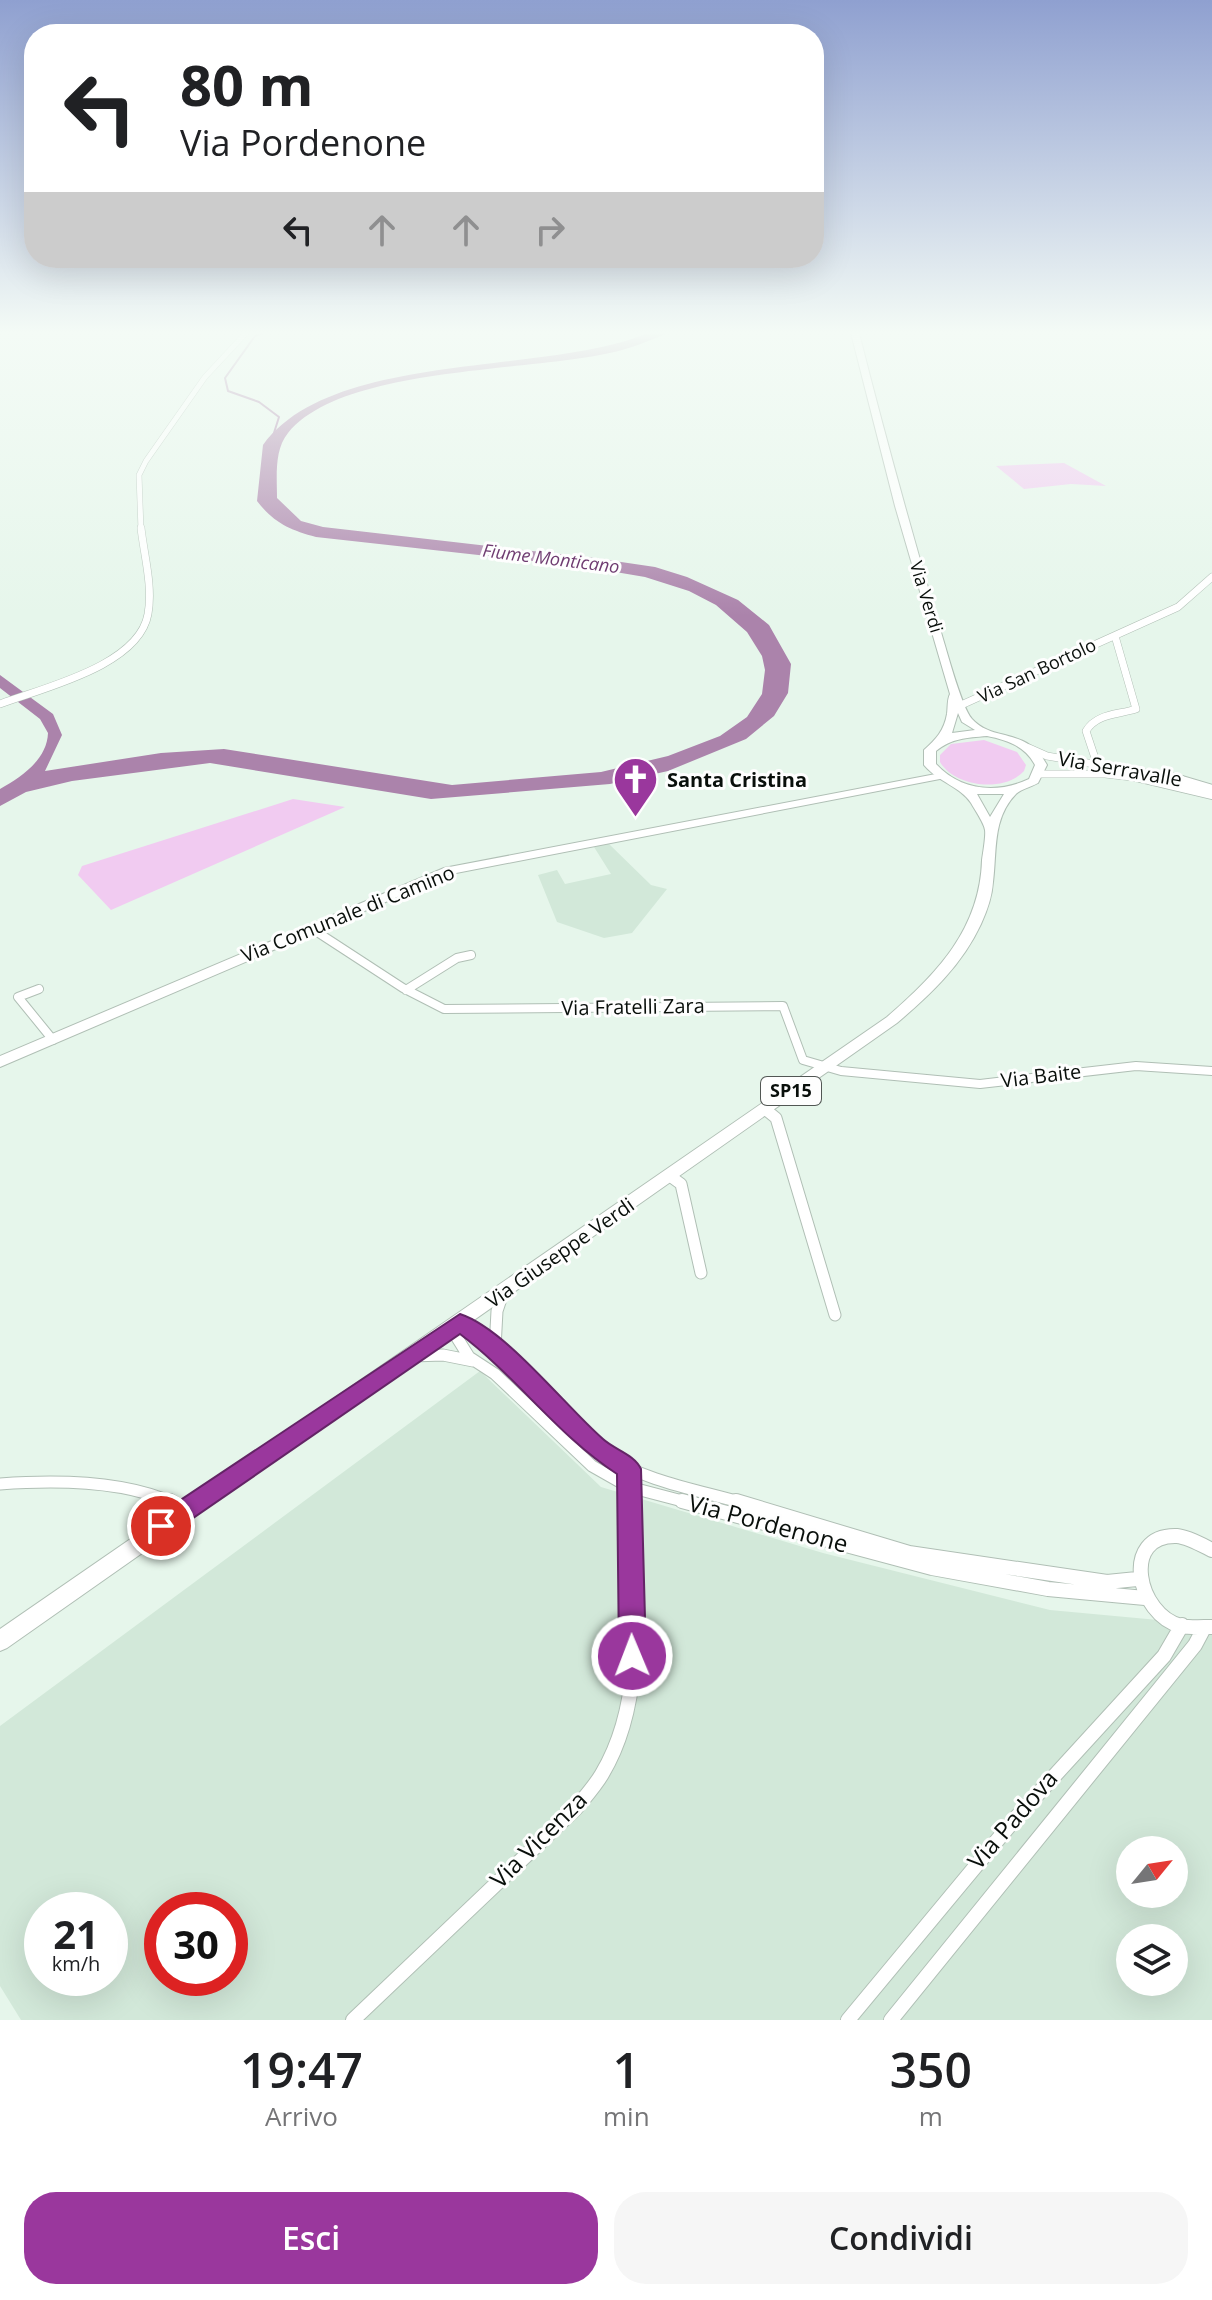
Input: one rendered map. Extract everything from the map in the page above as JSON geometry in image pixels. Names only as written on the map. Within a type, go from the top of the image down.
[{"type":"main road","name":"Via Verdi","points":[[879,427],[899,506],[959,706]]},
{"type":"main road","points":[[944,739],[952,716],[953,688]]},
{"type":"main road","points":[[957,785],[995,792],[1013,790],[1034,781],[1041,765],[1029,748],[987,733],[966,720],[959,706]]},
{"type":"main road","points":[[987,733],[944,739],[930,750],[930,765],[974,798],[989,827]]},
{"type":"main road","name":"Via Comunale di Camino","points":[[900,781],[930,765]]},
{"type":"main road","name":"Via Comunale di Camino","points":[[0,1062],[311,928],[462,867],[900,781],[941,776]]},
{"type":"main road","points":[[989,827],[995,812],[1013,790]]},
{"type":"main road","name":"Via Giuseppe Verdi","points":[[0,1641],[892,1020],[935,984],[965,946],[983,904],[989,870],[989,827]]},
{"type":"street","points":[[0,704],[122,654],[145,627],[150,602],[139,475],[168,427]]},
{"type":"street","name":"Via San Bortolo","points":[[959,706],[1178,607],[1212,577]]},
{"type":"street","name":"Via San Bortolo","points":[[1097,764],[1086,731],[1089,723],[1095,718],[1136,709],[1115,636]]},
{"type":"street","name":"Via Serravalle","points":[[1029,748],[1047,756],[1177,778],[1212,789]]},
{"type":"street","name":"Via Serravalle","points":[[1039,774],[1104,772],[1141,777],[1212,795]]},
{"type":"street","name":"Via Fratelli Zara","points":[[311,928],[406,990],[444,1009],[783,1006],[789,1012],[794,1043],[803,1060],[823,1069]]},
{"type":"street","points":[[406,990],[457,958],[471,955]]},
{"type":"street","points":[[39,989],[18,997],[53,1040]]},
{"type":"street","name":"Via Baite","points":[[823,1069],[999,1082],[1052,1072],[1118,1068],[1172,1066],[1212,1071]]},
{"type":"street","points":[[765,1109],[776,1118],[835,1315]]},
{"type":"street","points":[[670,1176],[681,1184],[701,1273]]},
{"type":"street","points":[[495,1348],[497,1311],[503,1293]]},
{"type":"street","name":"Via Pordenone","points":[[456,1325],[495,1348],[597,1448],[629,1469],[909,1553],[1107,1582],[1137,1579]]},
{"type":"street","name":"Via Pordenone","points":[[456,1325],[464,1350],[476,1362],[495,1374],[592,1466],[629,1487],[932,1568],[1048,1589],[1145,1598]]},
{"type":"street","points":[[410,1356],[443,1355],[476,1362]]},
{"type":"street","name":"Via Vicenza","points":[[353,2020],[576,1808],[605,1770],[625,1718],[633,1684],[629,1469]]},
{"type":"street","points":[[0,1484],[70,1483],[155,1496],[178,1504],[184,1510]]},
{"type":"street","points":[[1208,1628],[1182,1625],[1155,1609],[1145,1598],[1137,1579],[1137,1565],[1149,1545],[1172,1537],[1209,1545]]},
{"type":"street","name":"Via Padova","points":[[848,2020],[961,1879],[1170,1647],[1180,1635],[1182,1625]]},
{"type":"street","name":"Via Padova","points":[[891,2020],[1208,1628]]},
{"type":"shaded area","points":[[1064,463],[1106,486],[1071,484],[1024,489],[996,466]]},
{"type":"shaded area","points":[[984,740],[1017,752],[1026,765],[1024,771],[1005,782],[980,784],[957,777],[940,762],[940,755],[951,744]]},
{"type":"shaded area","points":[[293,799],[345,807],[111,910],[78,875],[82,866]]},
{"type":"shaded area","points":[[608,843],[651,885],[667,889],[632,933],[604,938],[557,922],[538,875],[557,870],[565,884],[611,874],[594,847]]},
{"type":"shaded area","points":[[480,1371],[601,1487],[823,1553],[1050,1610],[1212,1625],[1212,2020],[21,2020],[0,1986],[0,1726]]},
{"type":"water","name":"Fiume Monticano","points":[[282,427],[295,427],[280,447],[277,498],[301,521],[323,527],[655,567],[687,577],[738,600],[769,625],[791,664],[788,693],[774,716],[746,739],[668,771],[610,784],[431,799],[210,763],[72,781],[26,792],[0,806],[0,789],[38,759],[47,743],[48,733],[40,719],[0,688],[0,675],[53,714],[62,735],[45,771],[161,753],[224,749],[452,785],[601,772],[668,756],[720,736],[747,717],[762,694],[765,670],[762,656],[747,632],[716,605],[689,591],[645,577],[586,567],[316,537],[283,525],[257,501],[263,445]]},
{"type":"waterway","points":[[273,436],[276,427]]},
{"type":"place","name":"Santa Cristina","points":[[636,819]]},
{"type":"route","points":[[161,1526],[460,1323],[495,1348],[612,1461],[629,1469],[632,1656]]}]
